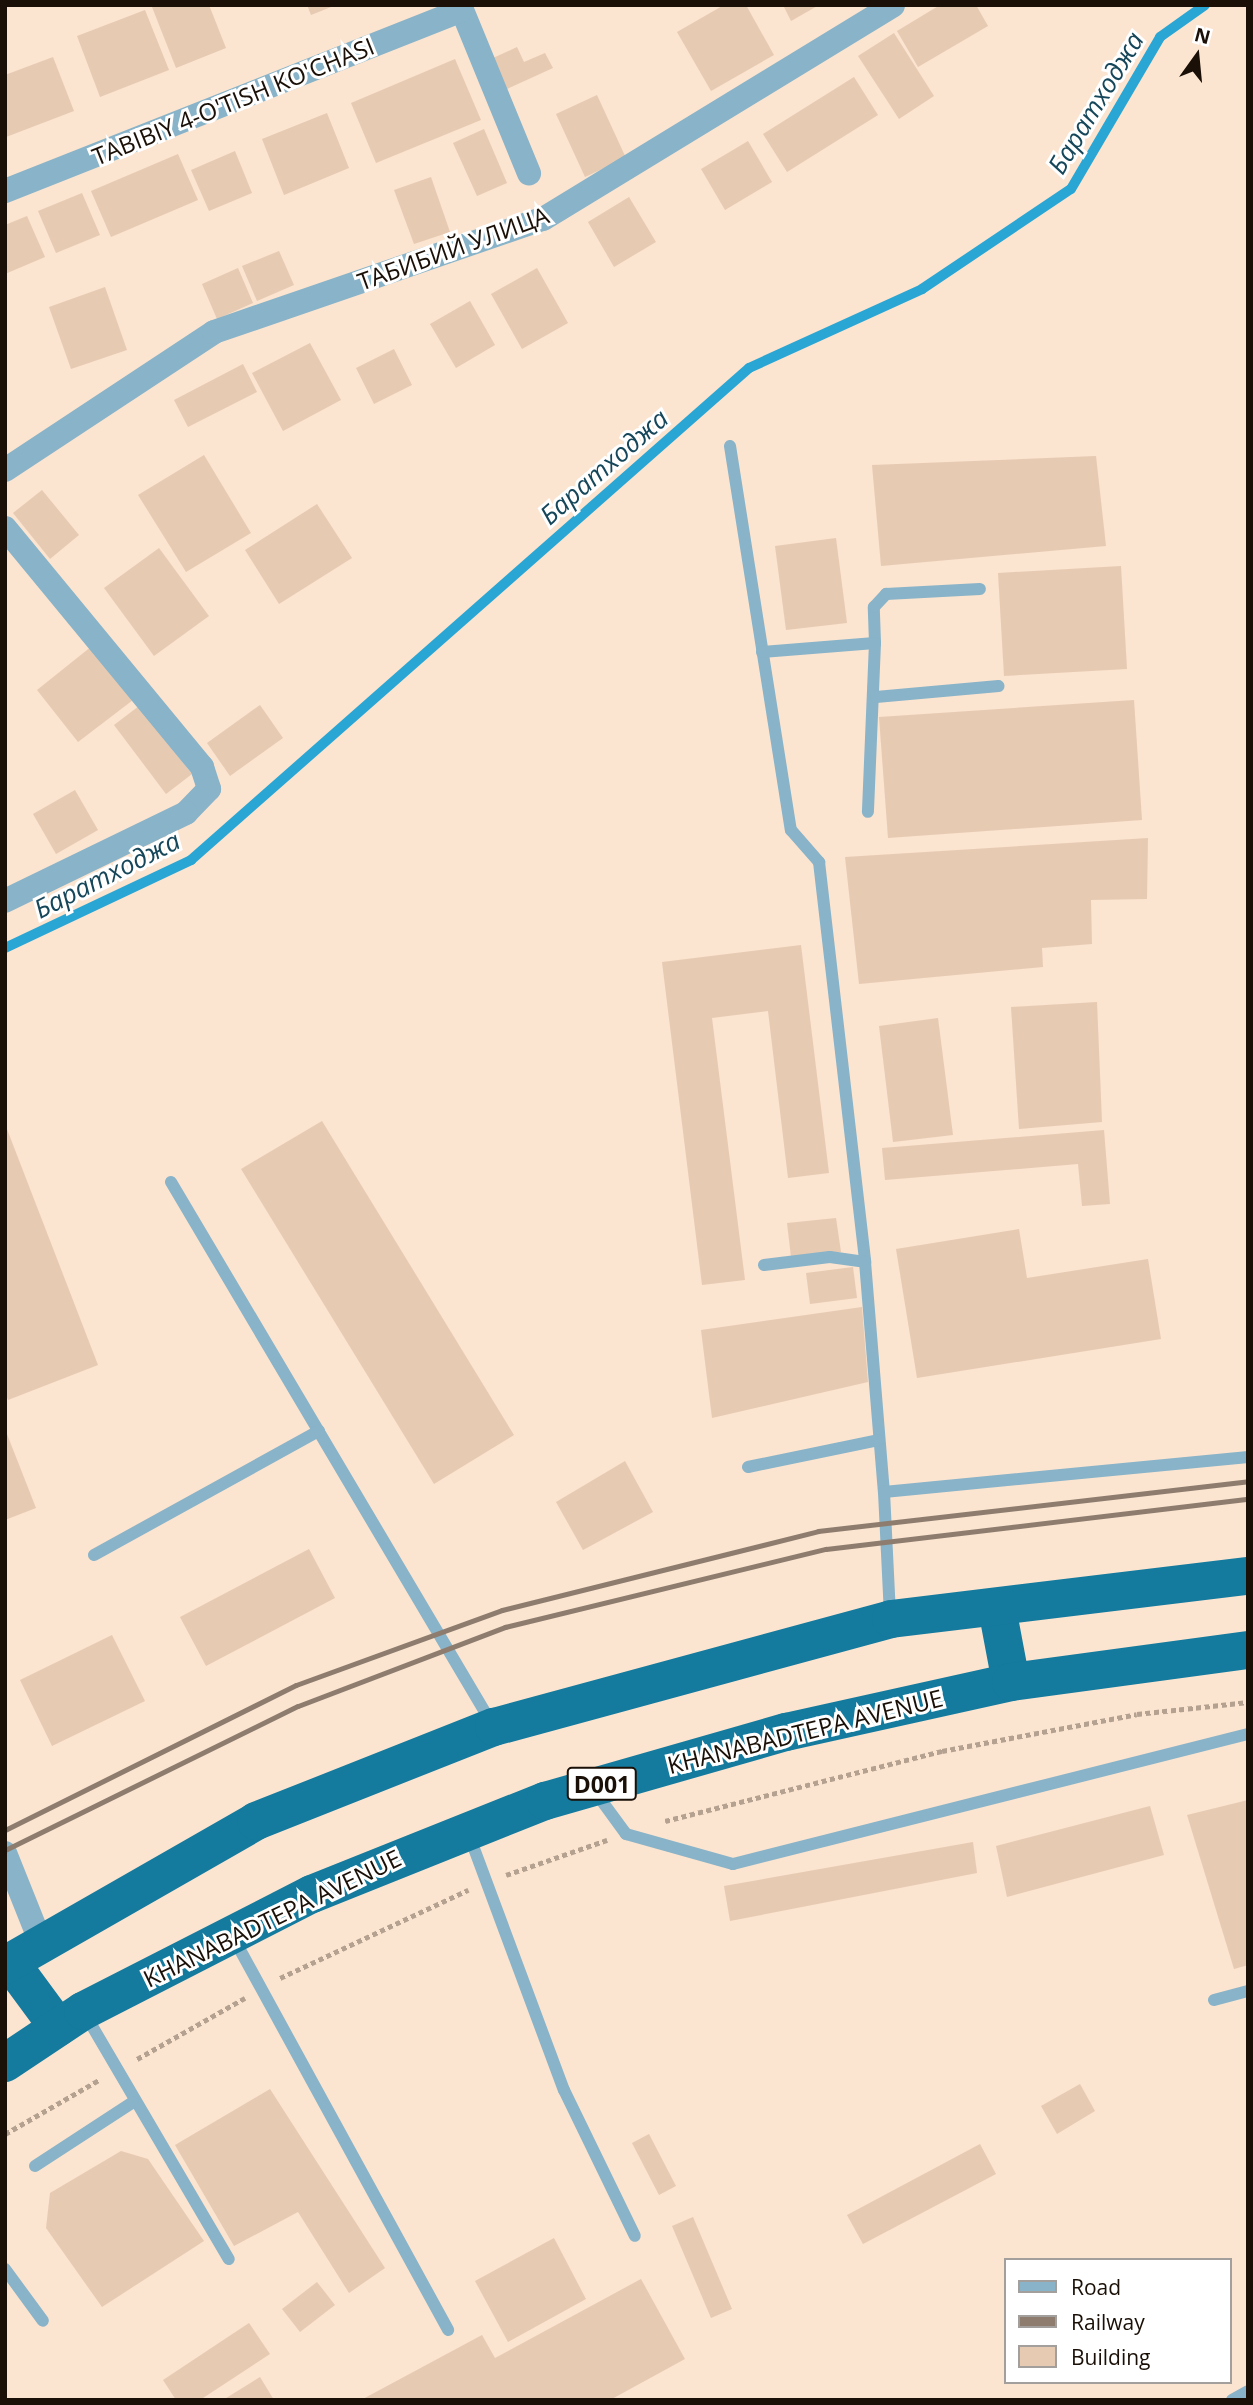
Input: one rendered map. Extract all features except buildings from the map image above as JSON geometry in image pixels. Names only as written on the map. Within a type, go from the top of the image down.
[{"type":"highway","points":[[71,2019],[19,1957],[256,1821],[494,1727],[891,1619],[1248,1576]]},
{"type":"highway","points":[[998,1608],[1011,1682]]},
{"type":"highway","name":"KHANABADTEPA AVENUE","points":[[5,2063],[71,2019],[231,1934],[467,1828],[592,1787],[786,1732],[1011,1682],[1248,1650]]},
{"type":"street","name":"ТАБИБИЙ УЛИЦА","points":[[5,470],[214,332],[543,219],[893,5]]},
{"type":"street","points":[[460,8],[529,173]]},
{"type":"street","name":"TABIBIY 4-O'TISH KO'CHASI","points":[[5,191],[460,8]]},
{"type":"street","points":[[5,528],[202,767],[209,789],[186,813],[5,901]]},
{"type":"street","points":[[5,1853],[19,1957]]},
{"type":"lane","points":[[730,446],[791,830],[818,862],[864,1262],[884,1492],[891,1619]]},
{"type":"lane","points":[[868,812],[876,697],[874,607],[886,594],[980,589]]},
{"type":"lane","points":[[762,652],[875,643]]},
{"type":"lane","points":[[876,697],[999,685]]},
{"type":"lane","points":[[171,1182],[494,1727]]},
{"type":"lane","points":[[764,1265],[830,1257],[864,1262]]},
{"type":"lane","points":[[93,1555],[319,1431]]},
{"type":"lane","points":[[748,1467],[878,1440]]},
{"type":"lane","points":[[884,1492],[1248,1457]]},
{"type":"lane","points":[[592,1787],[626,1834],[733,1864],[1248,1734]]},
{"type":"lane","points":[[467,1828],[564,2090],[635,2236]]},
{"type":"lane","points":[[231,1934],[448,2330]]},
{"type":"lane","points":[[1214,2000],[1248,1991]]},
{"type":"lane","points":[[71,2019],[114,2072],[229,2259]]},
{"type":"lane","points":[[35,2166],[133,2102]]},
{"type":"lane","points":[[5,2269],[43,2321]]},
{"type":"lane","points":[[1232,2400],[1248,2391]]},
{"type":"path","points":[[5,2134],[260,1989],[384,1924],[486,1882],[626,1834],[942,1751],[1137,1714],[1248,1702]]},
{"type":"waterway","name":"Баратходжа","points":[[5,948],[191,860],[749,368],[922,289],[1071,189],[1160,37],[1205,5]]},
{"type":"railway","points":[[5,1830],[296,1685],[502,1610],[818,1531],[1248,1481]]},
{"type":"railway","points":[[5,1850],[298,1706],[505,1627],[826,1549],[1248,1499]]}]
